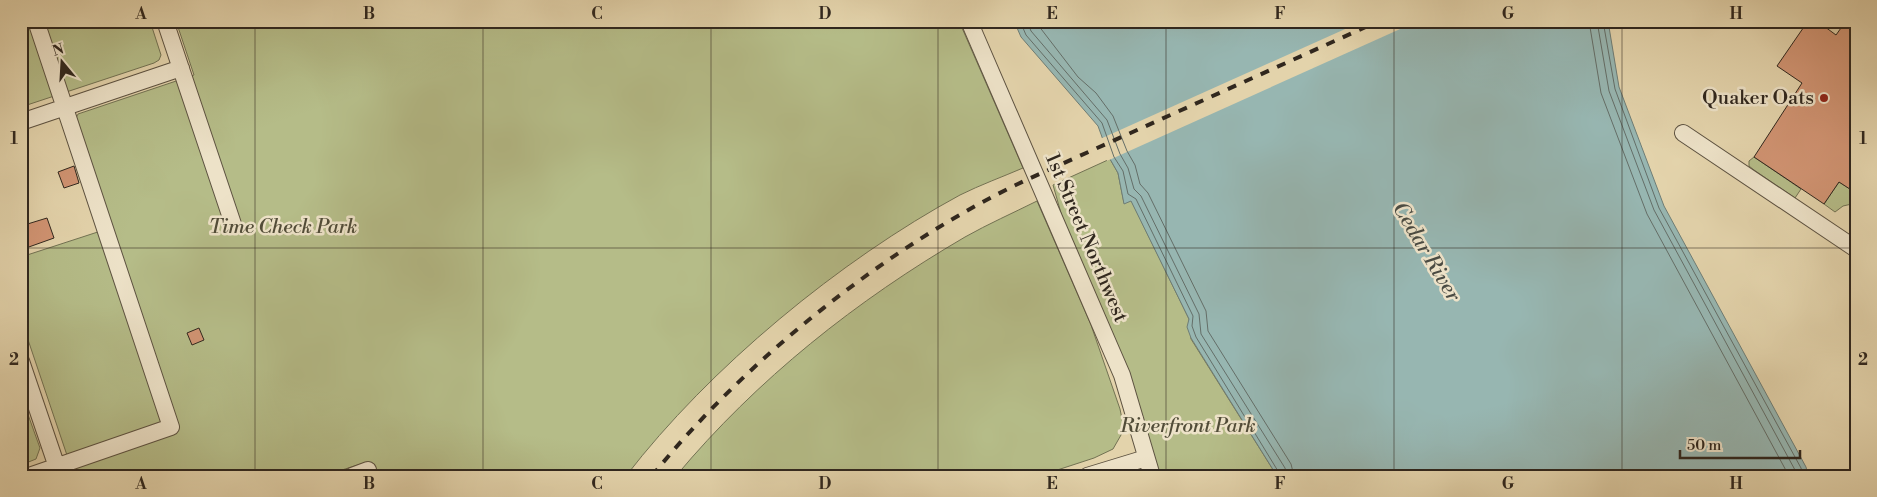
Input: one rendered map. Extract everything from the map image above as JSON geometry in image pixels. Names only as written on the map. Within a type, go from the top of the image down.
[{"type":"street","points":[[29,476],[58,471],[172,427],[36,21]]},
{"type":"street","points":[[165,21],[233,224]]},
{"type":"street","name":"1st Street Northwest","points":[[969,21],[1122,375],[1152,476]]},
{"type":"street","points":[[21,122],[181,68]]},
{"type":"street","points":[[1683,133],[1856,249]]},
{"type":"street","points":[[21,362],[58,471]]},
{"type":"street","points":[[1087,476],[1146,458]]},
{"type":"street","points":[[352,476],[368,470]]},
{"type":"green space","points":[[21,21],[150,21],[161,55],[159,60],[154,63],[21,107]]},
{"type":"green space","name":"Time Check Park","points":[[176,21],[959,21],[1023,168],[960,195],[915,221],[823,284],[779,319],[696,396],[659,436],[626,476],[372,476],[367,462],[323,476],[74,476],[21,319],[21,257],[110,228],[75,120],[78,114],[194,75]]},
{"type":"green space","points":[[1754,157],[1801,189],[1795,198],[1749,166],[1749,161]]},
{"type":"green space","name":"Riverfront Park","points":[[1110,159],[1118,173],[1124,203],[1131,200],[1189,319],[1191,339],[1277,476],[1152,476],[1077,269],[1053,185]]},
{"type":"green space","points":[[1839,182],[1856,193],[1856,203],[1843,206],[1835,212],[1824,204]]},
{"type":"green space","points":[[1037,201],[1091,325],[1120,409],[1123,424],[1121,435],[1113,449],[1094,458],[1039,476],[676,476],[707,440],[775,374],[847,315],[925,261],[965,237]]},
{"type":"green space","points":[[21,395],[40,448],[36,459],[21,465]]},
{"type":"water","name":"Cedar River","points":[[1014,21],[1608,21],[1619,87],[1664,206],[1806,467],[1808,476],[1277,476],[1191,338],[1187,327],[1189,319],[1131,201],[1124,204],[1118,173],[1110,159],[1098,126],[1021,37]]},
{"type":"pier","points":[[1363,21],[1418,21],[1107,161],[1100,139]]},
{"type":"building","name":"Quaker Oats","points":[[1808,21],[1817,21],[1836,35],[1846,21],[1856,21],[1856,193],[1839,182],[1824,204],[1754,157],[1802,83],[1777,66]]},
{"type":"building","points":[[74,166],[79,183],[64,188],[58,172]]},
{"type":"building","points":[[47,218],[54,238],[26,248],[21,236],[21,226]]},
{"type":"building","points":[[199,328],[204,340],[192,345],[187,333]]},
{"type":"railway","points":[[652,476],[730,390],[775,349],[822,309],[871,272],[922,238],[973,207],[1024,181],[1379,21]]},
{"type":"place","name":"Quaker Oats","points":[[1824,98]]}]
